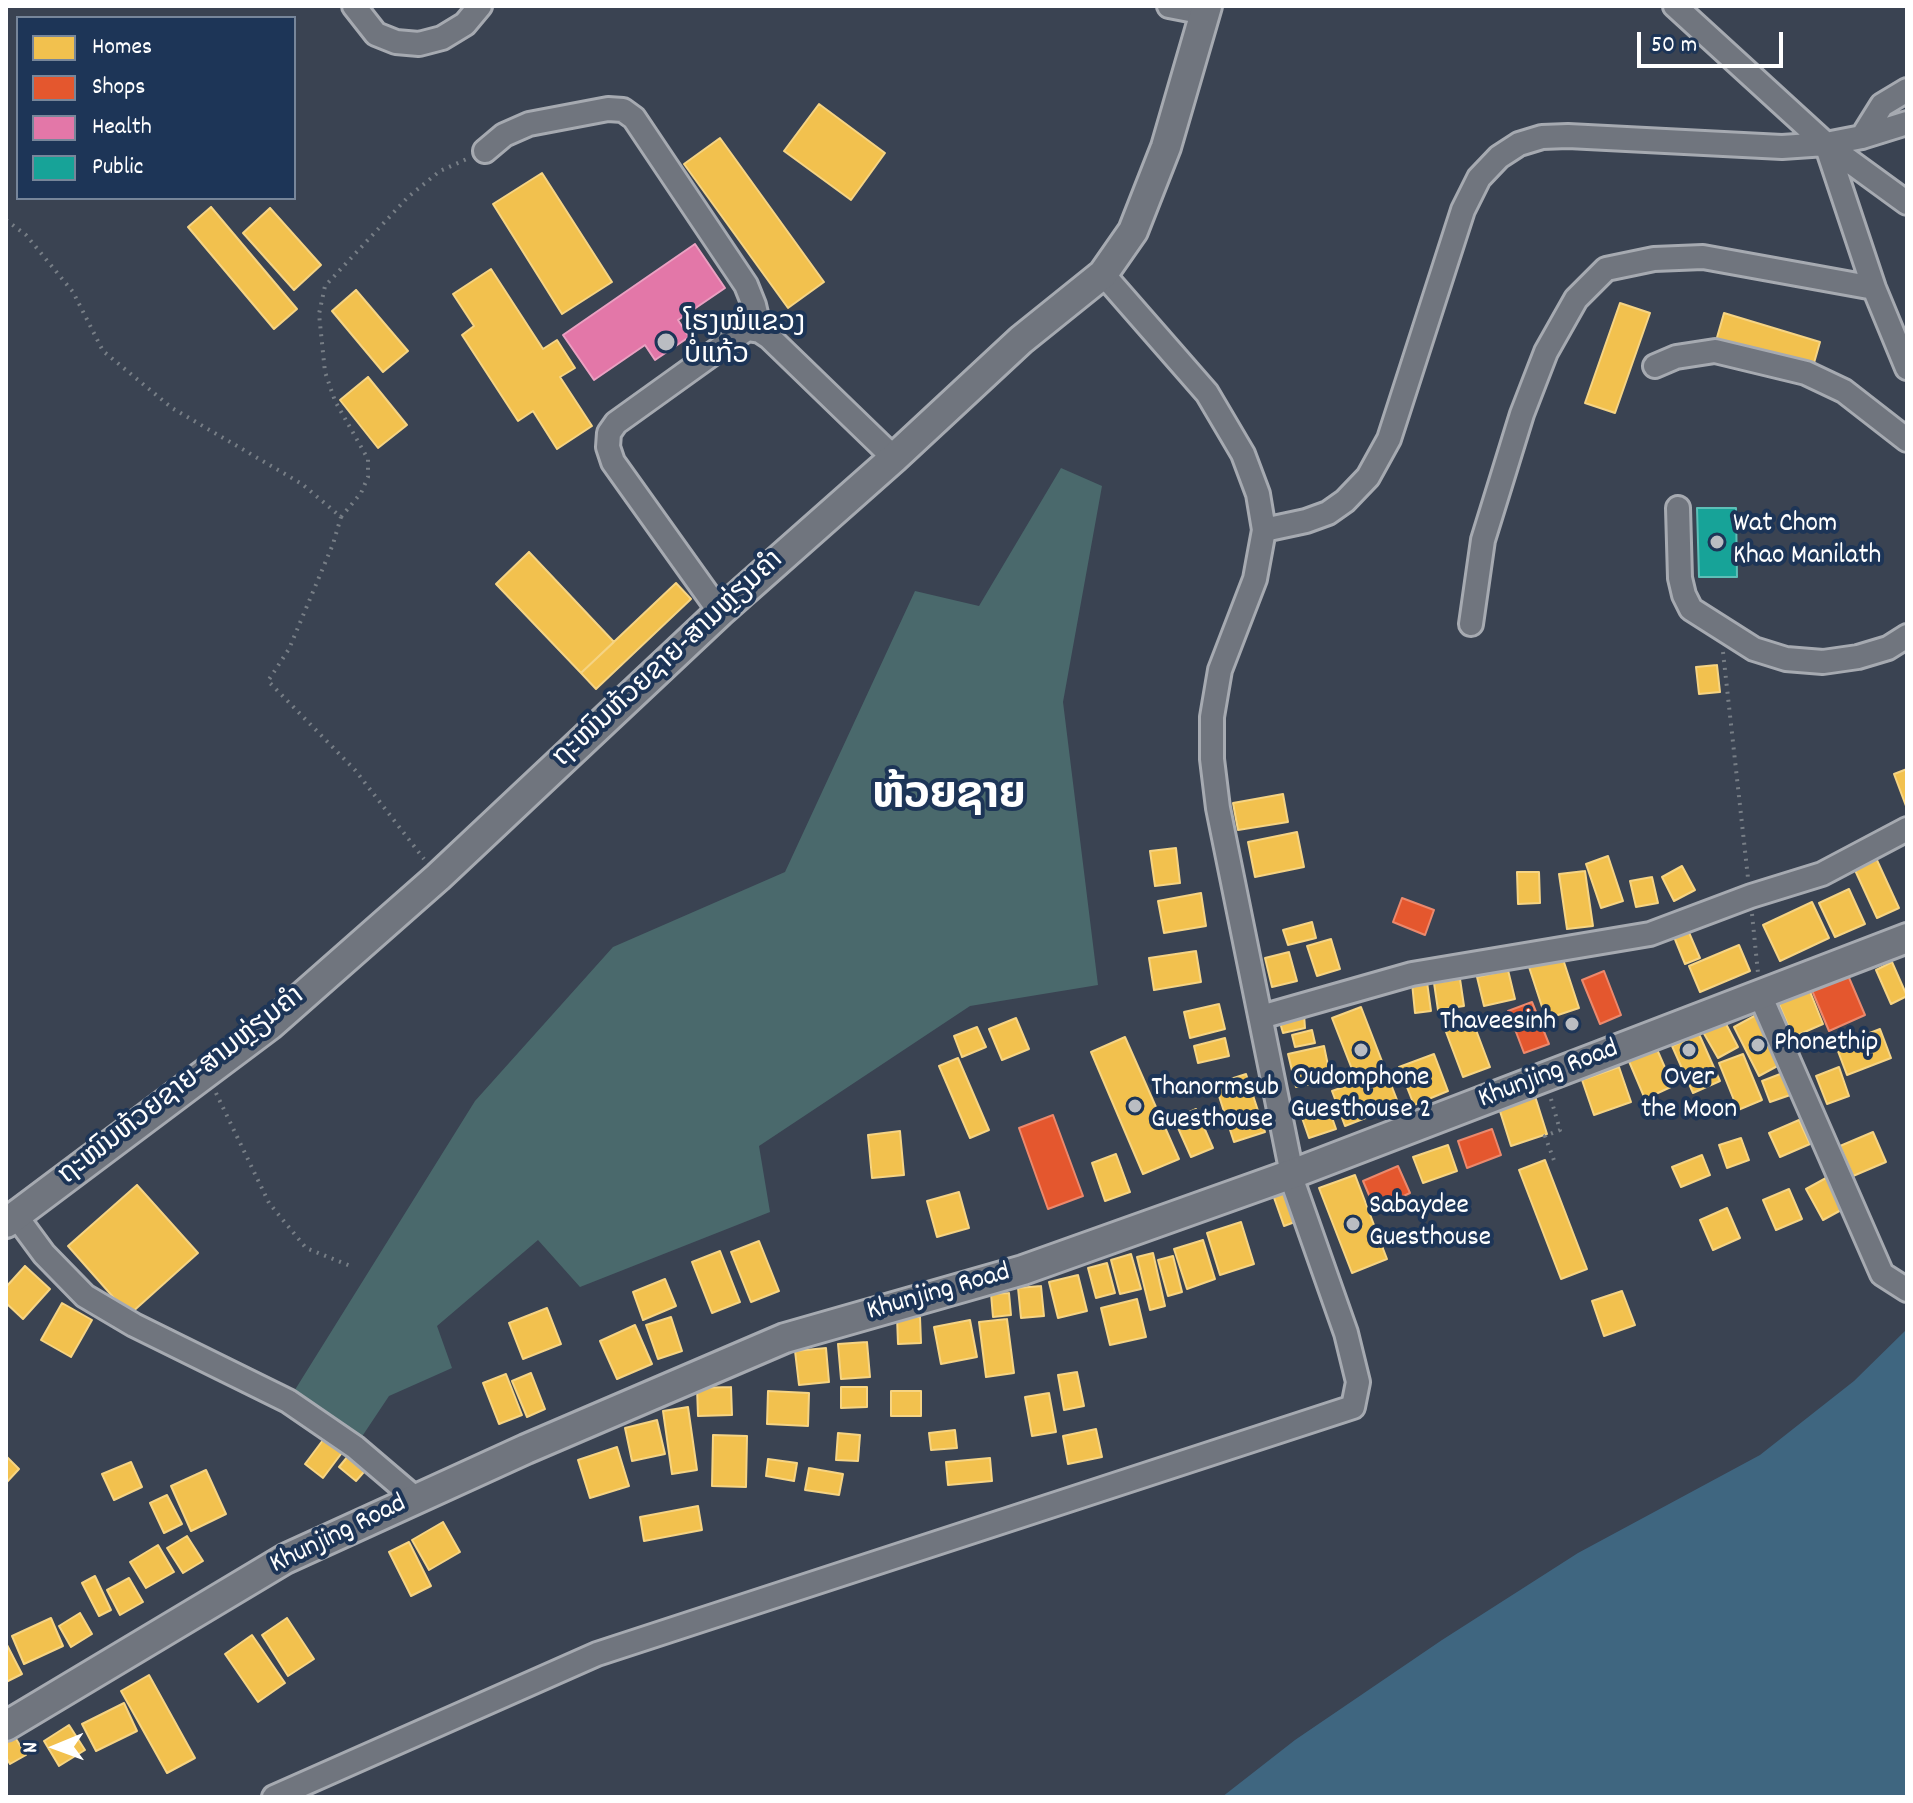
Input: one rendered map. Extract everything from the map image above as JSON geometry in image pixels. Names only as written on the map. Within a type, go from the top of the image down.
[{"type":"main road","name":"ຖະໜົນຫ້ວຍຊາຍ-ສາມຫຼ່ຽມຄຳ","points":[[11,1220],[270,1025],[438,877],[720,612],[894,458],[1021,340],[1103,274],[1133,231],[1166,147],[1206,9]]},
{"type":"main road","name":"Khunjing Road","points":[[6,1726],[285,1559],[785,1338],[1023,1270],[1291,1174],[1907,938]]},
{"type":"street","points":[[354,6],[376,34],[396,42],[419,44],[442,38],[465,24],[480,6]]},
{"type":"street","points":[[1169,6],[1206,9]]},
{"type":"street","points":[[1675,6],[1826,144],[1907,203]]},
{"type":"street","points":[[1862,137],[1882,105],[1907,90]]},
{"type":"street","points":[[485,151],[504,135],[529,124],[608,109],[623,110],[634,118],[746,285],[760,331],[894,458]]},
{"type":"street","points":[[1264,530],[1328,513],[1345,501],[1368,477],[1389,439],[1463,210],[1479,178],[1499,157],[1519,144],[1542,137],[1568,136],[1748,146],[1826,144],[1907,123]]},
{"type":"street","points":[[1826,144],[1874,288],[1907,368]]},
{"type":"street","points":[[1471,624],[1483,540],[1522,414],[1546,352],[1576,299],[1606,269],[1654,259],[1703,257],[1874,288]]},
{"type":"street","points":[[274,1797],[597,1654],[1353,1407],[1358,1382],[1346,1333],[1291,1174],[1218,808],[1212,759],[1212,717],[1220,670],[1255,579],[1264,530],[1258,494],[1243,454],[1207,393],[1103,274]]},
{"type":"street","points":[[720,612],[613,462],[608,447],[609,433],[616,423],[738,333],[747,329],[760,331]]},
{"type":"street","points":[[1655,366],[1676,357],[1715,351],[1806,373],[1844,391],[1907,440]]},
{"type":"street","points":[[1678,508],[1680,578],[1691,609],[1754,649],[1786,659],[1823,662],[1858,657],[1888,648],[1907,636]]},
{"type":"street","points":[[1261,1017],[1412,974],[1650,934],[1751,896],[1822,874],[1907,829]]},
{"type":"street","points":[[1760,995],[1882,1274],[1907,1290]]},
{"type":"street","points":[[11,1220],[85,1296],[134,1325],[288,1401],[355,1447],[416,1499]]},
{"type":"path","points":[[438,877],[355,770],[268,681],[289,649],[333,544],[341,517],[361,493],[368,477],[368,459],[335,401],[325,372],[319,314],[325,286],[408,197],[440,171],[485,151]]},
{"type":"path","points":[[6,220],[26,235],[73,292],[103,351],[172,408],[302,484],[341,517]]},
{"type":"path","points":[[1721,629],[1760,995]]},
{"type":"path","points":[[207,1073],[269,1203],[306,1248],[353,1267]]},
{"type":"path","points":[[1544,1078],[1560,1130],[1545,1136],[1555,1163]]},
{"type":"green space","points":[[1061,468],[1102,486],[1063,702],[1098,985],[970,1006],[759,1146],[770,1212],[580,1287],[538,1240],[437,1326],[452,1368],[389,1396],[355,1447],[288,1401],[475,1101],[613,947],[785,872],[915,591],[979,606]]},
{"type":"water","points":[[1907,1329],[1907,1797],[1222,1797],[1295,1740],[1578,1553],[1760,1455],[1854,1381]]},
{"type":"building: Homes","points":[[819,104],[885,153],[851,200],[784,151]]},
{"type":"building: Homes","points":[[720,138],[824,282],[788,308],[684,164]]},
{"type":"building: Homes","points":[[542,173],[612,282],[562,314],[493,204]]},
{"type":"building: Homes","points":[[211,207],[297,309],[274,329],[188,227]]},
{"type":"building: Homes","points":[[270,208],[321,265],[294,290],[243,233]]},
{"type":"building: Homes","points":[[491,269],[543,349],[557,340],[575,368],[560,377],[592,426],[557,449],[533,411],[518,421],[462,335],[474,326],[453,294]]},
{"type":"building: Homes","points":[[356,290],[408,351],[383,372],[332,311]]},
{"type":"building: Homes","points":[[1620,303],[1650,313],[1615,413],[1585,403]]},
{"type":"building: Homes","points":[[1724,313],[1820,342],[1812,370],[1716,341]]},
{"type":"building: Homes","points":[[368,377],[407,425],[378,448],[340,400]]},
{"type":"building: Homes","points":[[529,552],[614,642],[581,673],[496,584]]},
{"type":"building: Homes","points":[[676,583],[691,599],[596,689],[581,673]]},
{"type":"building: Homes","points":[[1717,665],[1720,692],[1699,694],[1696,667]]},
{"type":"building: Homes","points":[[1907,769],[1907,806],[1906,806],[1894,774]]},
{"type":"building: Homes","points":[[1283,794],[1288,822],[1238,830],[1233,803]]},
{"type":"building: Homes","points":[[1297,832],[1304,867],[1255,877],[1248,842]]},
{"type":"building: Homes","points":[[1176,848],[1180,883],[1155,886],[1150,851]]},
{"type":"building: Homes","points":[[1608,856],[1623,901],[1601,908],[1586,864]]},
{"type":"building: Homes","points":[[1876,858],[1899,908],[1877,918],[1854,868]]},
{"type":"building: Homes","points":[[1682,866],[1695,890],[1674,901],[1662,877]]},
{"type":"building: Homes","points":[[1585,871],[1593,926],[1567,929],[1559,874]]},
{"type":"building: Homes","points":[[1517,872],[1539,872],[1540,903],[1518,904]]},
{"type":"building: Homes","points":[[1652,877],[1658,903],[1636,907],[1630,881]]},
{"type":"building: Homes","points":[[1849,889],[1865,924],[1835,937],[1819,903]]},
{"type":"building: Homes","points":[[1201,893],[1206,926],[1164,933],[1158,901]]},
{"type":"building: Homes","points":[[1812,902],[1829,938],[1780,961],[1763,925]]},
{"type":"building: Homes","points":[[1684,921],[1700,958],[1685,964],[1670,927]]},
{"type":"building: Homes","points":[[1312,922],[1316,938],[1288,945],[1283,930]]},
{"type":"building: Homes","points":[[1331,939],[1340,969],[1317,976],[1307,946]]},
{"type":"building: Homes","points":[[1739,945],[1750,971],[1700,992],[1689,966]]},
{"type":"building: Homes","points":[[1196,951],[1201,982],[1154,990],[1149,958]]},
{"type":"building: Homes","points":[[1289,952],[1297,981],[1272,987],[1265,958]]},
{"type":"building: Homes","points":[[1561,953],[1579,1008],[1546,1019],[1528,964]]},
{"type":"building: Homes","points":[[1892,962],[1907,996],[1891,1004],[1876,970]]},
{"type":"building: Homes","points":[[1508,970],[1515,999],[1484,1006],[1477,977]]},
{"type":"building: Homes","points":[[1460,979],[1464,1006],[1438,1010],[1434,983]]},
{"type":"building: Homes","points":[[1427,982],[1431,1011],[1415,1013],[1412,983]]},
{"type":"building: Homes","points":[[1809,989],[1823,1024],[1793,1037],[1778,1002]]},
{"type":"building: Homes","points":[[1219,1004],[1225,1029],[1190,1038],[1184,1012]]},
{"type":"building: Homes","name":"Oudomphone Guesthouse 2","points":[[1361,1007],[1399,1105],[1345,1126],[1332,1091],[1357,1082],[1332,1018]]},
{"type":"building: Homes","points":[[1304,1014],[1305,1028],[1283,1033],[1279,1019]]},
{"type":"building: Homes","points":[[1470,1014],[1490,1067],[1463,1077],[1443,1024]]},
{"type":"building: Homes","name":"Phonethip","points":[[1758,1014],[1783,1063],[1759,1076],[1734,1027]]},
{"type":"building: Homes","points":[[1016,1018],[1029,1049],[1002,1060],[989,1029]]},
{"type":"building: Homes","points":[[1724,1020],[1738,1047],[1718,1058],[1703,1032]]},
{"type":"building: Homes","points":[[977,1027],[986,1047],[962,1057],[954,1036]]},
{"type":"building: Homes","points":[[1880,1029],[1891,1058],[1847,1075],[1836,1046]]},
{"type":"building: Homes","points":[[1312,1030],[1315,1043],[1295,1047],[1292,1035]]},
{"type":"building: Homes","points":[[1699,1034],[1720,1081],[1693,1093],[1672,1046]]},
{"type":"building: Homes","name":"Thanormsub Guesthouse","points":[[1125,1037],[1179,1159],[1143,1174],[1091,1052]]},
{"type":"building: Homes","points":[[1225,1038],[1229,1056],[1198,1063],[1194,1046]]},
{"type":"building: Homes","points":[[1324,1046],[1331,1080],[1296,1087],[1288,1054]]},
{"type":"building: Homes","points":[[1656,1047],[1673,1086],[1645,1099],[1628,1059]]},
{"type":"building: Homes","points":[[1434,1054],[1448,1091],[1414,1105],[1399,1067]]},
{"type":"building: Homes","points":[[1743,1054],[1762,1100],[1738,1110],[1719,1063]]},
{"type":"building: Homes","points":[[958,1058],[989,1130],[970,1138],[939,1066]]},
{"type":"building: Homes","points":[[1619,1067],[1631,1102],[1594,1115],[1582,1080]]},
{"type":"building: Homes","points":[[1839,1067],[1849,1096],[1827,1104],[1816,1076]]},
{"type":"building: Homes","points":[[1788,1071],[1796,1093],[1770,1102],[1762,1081]]},
{"type":"building: Homes","points":[[1246,1074],[1265,1132],[1234,1142],[1215,1084]]},
{"type":"building: Homes","points":[[1534,1093],[1547,1134],[1511,1146],[1498,1105]]},
{"type":"building: Homes","points":[[1328,1106],[1336,1129],[1309,1138],[1301,1115]]},
{"type":"building: Homes","points":[[1196,1109],[1213,1148],[1191,1157],[1174,1119]]},
{"type":"building: Homes","points":[[1799,1120],[1810,1144],[1780,1157],[1769,1133]]},
{"type":"building: Homes","points":[[900,1131],[904,1175],[872,1178],[868,1135]]},
{"type":"building: Homes","points":[[1873,1132],[1886,1162],[1853,1176],[1840,1146]]},
{"type":"building: Homes","points":[[1741,1138],[1749,1160],[1727,1168],[1719,1145]]},
{"type":"building: Homes","points":[[1448,1145],[1457,1171],[1423,1183],[1413,1157]]},
{"type":"building: Homes","points":[[1116,1154],[1130,1192],[1105,1201],[1092,1163]]},
{"type":"building: Homes","points":[[1702,1155],[1710,1175],[1681,1187],[1672,1167]]},
{"type":"building: Homes","points":[[1545,1160],[1587,1269],[1561,1279],[1519,1170]]},
{"type":"building: Homes","name":"Sabaydee Guesthouse","points":[[1355,1175],[1387,1259],[1352,1273],[1319,1188]]},
{"type":"building: Homes","points":[[1826,1178],[1843,1209],[1823,1220],[1806,1189]]},
{"type":"building: Homes","points":[[137,1185],[198,1253],[129,1315],[68,1246]]},
{"type":"building: Homes","points":[[1291,1185],[1303,1219],[1284,1226],[1272,1192]]},
{"type":"building: Homes","points":[[1789,1189],[1802,1219],[1776,1230],[1763,1200]]},
{"type":"building: Homes","points":[[959,1192],[969,1228],[937,1237],[927,1201]]},
{"type":"building: Homes","points":[[1727,1208],[1740,1238],[1713,1250],[1700,1220]]},
{"type":"building: Homes","points":[[1241,1222],[1254,1264],[1220,1275],[1207,1233]]},
{"type":"building: Homes","points":[[1203,1240],[1215,1279],[1187,1289],[1174,1249]]},
{"type":"building: Homes","points":[[759,1241],[779,1291],[751,1302],[731,1252]]},
{"type":"building: Homes","points":[[720,1251],[740,1302],[712,1313],[692,1262]]},
{"type":"building: Homes","points":[[1153,1253],[1165,1306],[1150,1310],[1137,1257]]},
{"type":"building: Homes","points":[[1131,1254],[1141,1289],[1120,1294],[1111,1260]]},
{"type":"building: Homes","points":[[1173,1256],[1182,1292],[1168,1296],[1158,1260]]},
{"type":"building: Homes","points":[[1107,1263],[1115,1293],[1096,1298],[1088,1268]]},
{"type":"building: Homes","points":[[25,1266],[50,1289],[23,1319],[6,1303],[6,1287]]},
{"type":"building: Homes","points":[[1078,1275],[1087,1311],[1058,1318],[1049,1282]]},
{"type":"building: Homes","points":[[665,1279],[676,1306],[643,1320],[633,1292]]},
{"type":"building: Homes","points":[[1041,1286],[1044,1316],[1021,1318],[1018,1288]]},
{"type":"building: Homes","points":[[1622,1291],[1635,1325],[1604,1336],[1592,1301]]},
{"type":"building: Homes","points":[[1009,1293],[1011,1315],[993,1317],[991,1294]]},
{"type":"building: Homes","points":[[1137,1299],[1146,1337],[1110,1345],[1101,1308]]},
{"type":"building: Homes","points":[[62,1303],[92,1320],[71,1357],[41,1340]]},
{"type":"building: Homes","points":[[547,1308],[561,1344],[523,1359],[509,1323]]},
{"type":"building: Homes","points":[[671,1317],[682,1351],[658,1359],[646,1325]]},
{"type":"building: Homes","points":[[897,1317],[920,1317],[921,1343],[898,1344]]},
{"type":"building: Homes","points":[[1007,1319],[1014,1373],[986,1377],[979,1322]]},
{"type":"building: Homes","points":[[970,1320],[977,1357],[941,1364],[934,1327]]},
{"type":"building: Homes","points":[[635,1325],[652,1364],[617,1379],[600,1341]]},
{"type":"building: Homes","points":[[867,1342],[870,1377],[841,1379],[838,1344]]},
{"type":"building: Homes","points":[[826,1348],[829,1382],[799,1385],[795,1351]]},
{"type":"building: Homes","points":[[1077,1372],[1084,1406],[1064,1410],[1058,1375]]},
{"type":"building: Homes","points":[[531,1373],[545,1409],[527,1417],[512,1381]]},
{"type":"building: Homes","points":[[506,1374],[522,1415],[499,1424],[483,1383]]},
{"type":"building: Homes","points":[[731,1387],[732,1415],[698,1416],[697,1388]]},
{"type":"building: Homes","points":[[841,1387],[867,1387],[867,1407],[841,1408]]},
{"type":"building: Homes","points":[[768,1391],[809,1393],[808,1426],[767,1424]]},
{"type":"building: Homes","points":[[891,1391],[921,1391],[921,1416],[891,1416]]},
{"type":"building: Homes","points":[[1049,1393],[1056,1432],[1032,1436],[1025,1397]]},
{"type":"building: Homes","points":[[688,1407],[697,1470],[672,1474],[663,1411]]},
{"type":"building: Homes","points":[[657,1420],[665,1454],[632,1461],[625,1428]]},
{"type":"building: Homes","points":[[1096,1429],[1102,1457],[1068,1464],[1063,1436]]},
{"type":"building: Homes","points":[[955,1430],[957,1448],[931,1450],[929,1433]]},
{"type":"building: Homes","points":[[329,1432],[347,1446],[323,1478],[305,1464]]},
{"type":"building: Homes","points":[[838,1433],[860,1435],[858,1461],[836,1460]]},
{"type":"building: Homes","points":[[713,1435],[747,1436],[746,1487],[712,1486]]},
{"type":"building: Homes","points":[[617,1447],[629,1486],[590,1498],[578,1460]]},
{"type":"building: Homes","points":[[353,1450],[370,1465],[356,1481],[339,1467]]},
{"type":"building: Homes","points":[[6,1456],[19,1469],[6,1483]]},
{"type":"building: Homes","points":[[990,1458],[992,1481],[948,1485],[946,1462]]},
{"type":"building: Homes","points":[[768,1459],[797,1463],[794,1481],[766,1476]]},
{"type":"building: Homes","points":[[131,1462],[142,1487],[114,1500],[102,1474]]},
{"type":"building: Homes","points":[[809,1468],[843,1474],[839,1495],[805,1490]]},
{"type":"building: Homes","points":[[206,1470],[226,1514],[191,1531],[171,1486]]},
{"type":"building: Homes","points":[[167,1495],[182,1524],[164,1533],[150,1503]]},
{"type":"building: Homes","points":[[698,1506],[702,1530],[644,1541],[640,1517]]},
{"type":"building: Homes","points":[[443,1522],[460,1552],[429,1570],[412,1540]]},
{"type":"building: Homes","points":[[187,1536],[203,1561],[183,1573],[167,1548]]},
{"type":"building: Homes","points":[[409,1542],[431,1586],[411,1596],[389,1552]]},
{"type":"building: Homes","points":[[158,1545],[174,1572],[146,1588],[130,1562]]},
{"type":"building: Homes","points":[[95,1576],[111,1610],[99,1616],[82,1583]]},
{"type":"building: Homes","points":[[129,1578],[143,1602],[120,1615],[107,1590]]},
{"type":"building: Homes","points":[[80,1613],[92,1634],[71,1647],[59,1626]]},
{"type":"building: Homes","points":[[51,1618],[63,1646],[24,1664],[12,1636]]},
{"type":"building: Homes","points":[[287,1618],[314,1659],[288,1676],[262,1635]]},
{"type":"building: Homes","points":[[252,1635],[285,1683],[258,1702],[225,1654]]},
{"type":"building: Homes","points":[[6,1643],[22,1674],[6,1682]]},
{"type":"building: Homes","points":[[149,1675],[195,1758],[167,1773],[121,1691]]},
{"type":"building: Homes","points":[[124,1703],[137,1731],[96,1751],[82,1724]]},
{"type":"building: Homes","points":[[69,1725],[85,1750],[59,1766],[44,1741]]},
{"type":"building: Homes","points":[[13,1734],[26,1755],[10,1764],[6,1757],[6,1738]]},
{"type":"building: Shops","points":[[1402,898],[1434,910],[1425,935],[1393,922]]},
{"type":"building: Shops","points":[[1604,971],[1621,1015],[1600,1024],[1582,980]]},
{"type":"building: Shops","points":[[1847,973],[1865,1015],[1829,1031],[1811,988]]},
{"type":"building: Shops","points":[[1532,1002],[1549,1044],[1524,1053],[1508,1011]]},
{"type":"building: Shops","points":[[1053,1115],[1083,1196],[1048,1209],[1019,1128]]},
{"type":"building: Shops","points":[[1492,1129],[1501,1155],[1467,1168],[1458,1141]]},
{"type":"building: Shops","points":[[1398,1166],[1410,1193],[1375,1209],[1363,1181]]},
{"type":"building: Health","points":[[695,244],[725,288],[678,320],[689,337],[655,360],[645,345],[594,380],[563,335]]},
{"type":"building: Public","name":"Wat Chom Khao Manilath","points":[[1697,508],[1736,508],[1737,577],[1699,577]]},
{"type":"place","name":"ໂຮງໝໍແຂວງ ບໍ່ແກ້ວ","points":[[666,342]]},
{"type":"place","name":"Wat Chom Khao Manilath","points":[[1717,542]]},
{"type":"place","name":"Thaveesinh","points":[[1572,1024]]},
{"type":"place","name":"Phonethip","points":[[1758,1045]]},
{"type":"place","name":"Oudomphone Guesthouse 2","points":[[1361,1050]]},
{"type":"place","name":"Over the Moon","points":[[1689,1050]]},
{"type":"place","name":"Thanormsub Guesthouse","points":[[1135,1106]]},
{"type":"place","name":"Sabaydee Guesthouse","points":[[1353,1224]]},
{"type":"district","name":"ຫ້ວຍຊາຍ","points":[[949,801]]}]
